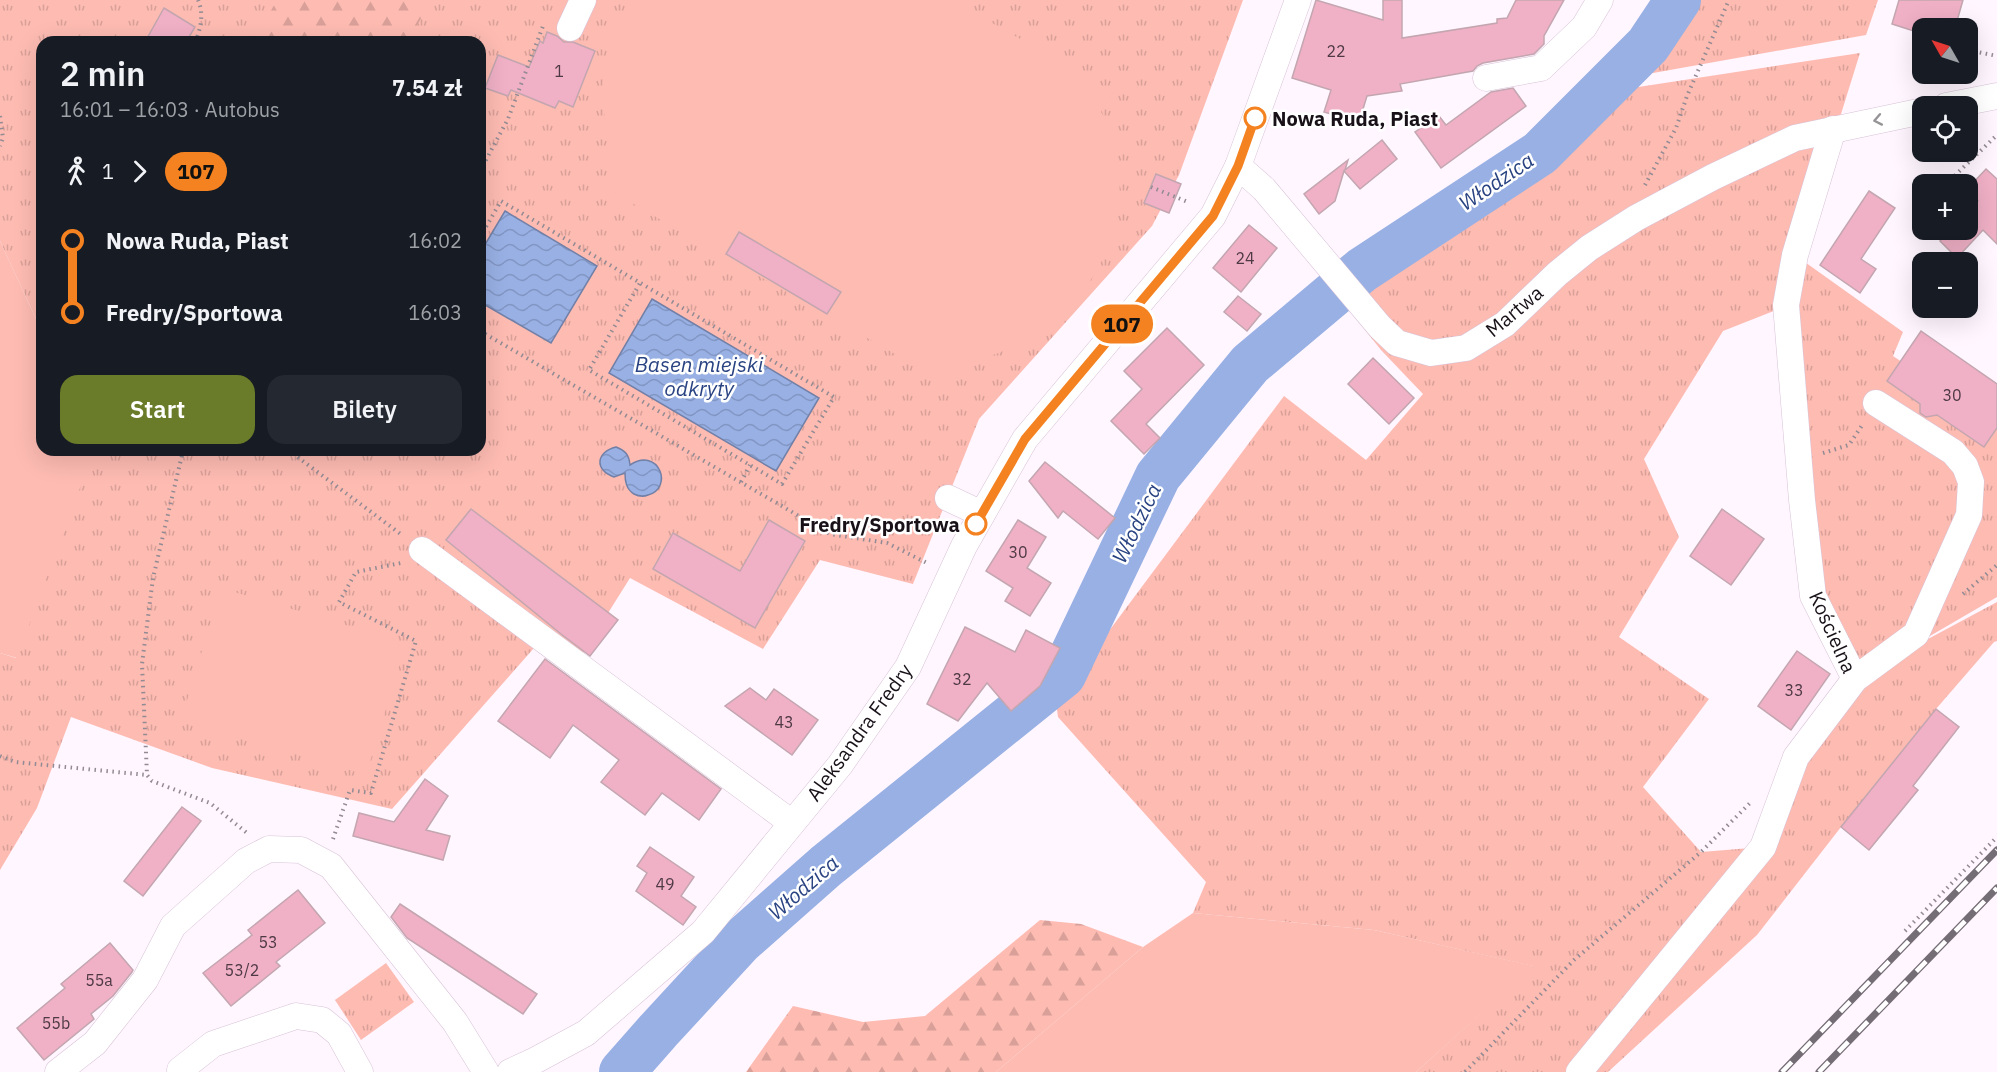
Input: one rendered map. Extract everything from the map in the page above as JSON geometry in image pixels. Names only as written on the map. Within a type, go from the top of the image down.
[{"type":"street","points":[[570,28],[583,0]]},
{"type":"street","name":"Aleksandra Fredry","points":[[510,1072],[537,1066],[586,1033],[703,932],[840,765],[908,667],[964,546],[1025,439],[1213,216],[1238,166],[1298,0]]},
{"type":"street","points":[[1486,78],[1541,68],[1584,27],[1600,0]]},
{"type":"street","points":[[1978,100],[1997,96]]},
{"type":"street","points":[[1833,129],[1912,113]]},
{"type":"street","name":"Martwa","points":[[1238,166],[1264,189],[1374,321],[1397,343],[1431,353],[1467,348],[1505,324],[1557,274],[1589,248],[1636,218],[1713,177],[1795,138],[1833,129]]},
{"type":"street","name":"Kościelna","points":[[1579,1072],[1763,847],[1796,757],[1856,679],[1813,596],[1802,500],[1786,305],[1795,255],[1833,129]]},
{"type":"street","points":[[1856,679],[1916,634],[1969,515],[1971,482],[1965,466],[1953,452],[1876,403]]},
{"type":"street","points":[[948,498],[982,514]]},
{"type":"street","points":[[427,554],[792,823]]},
{"type":"street","points":[[58,1072],[95,1043],[145,980],[173,926],[246,861],[268,849],[301,850],[331,866],[455,1022],[486,1072]]},
{"type":"street","points":[[180,1070],[213,1044],[296,1016],[322,1020],[339,1034],[360,1072]]},
{"type":"path","points":[[198,0],[201,7],[201,30],[198,36]]},
{"type":"path","points":[[1644,185],[1676,128],[1687,96],[1729,0]]},
{"type":"path","points":[[486,160],[508,119],[544,24],[570,28]]},
{"type":"path","points":[[1978,53],[1997,56]]},
{"type":"path","points":[[0,116],[3,138],[0,146]]},
{"type":"path","points":[[1956,174],[1997,135]]},
{"type":"path","points":[[1151,187],[1188,202]]},
{"type":"path","points":[[486,227],[501,201],[834,397],[783,484],[589,370],[640,283]]},
{"type":"path","points":[[486,334],[830,534],[887,543],[939,569]]},
{"type":"path","points":[[1818,454],[1849,445]]},
{"type":"path","points":[[182,456],[153,578],[142,664],[147,775],[152,781],[210,803],[268,849]]},
{"type":"path","points":[[296,456],[427,554]]},
{"type":"path","points":[[741,482],[750,465]]},
{"type":"path","points":[[326,863],[350,790],[371,793],[416,641],[339,602],[356,572],[427,554]]},
{"type":"path","points":[[0,756],[15,762],[147,775]]},
{"type":"path","points":[[1465,1072],[1574,960],[1701,852],[1756,796]]},
{"type":"path","points":[[1905,931],[1997,837]]},
{"type":"green space","points":[[0,0],[1243,0],[1179,175],[1152,226],[979,419],[913,584],[820,560],[763,649],[630,578],[583,653],[534,648],[392,809],[212,768],[71,717],[37,808],[0,870],[0,653],[16,658],[81,456],[486,456],[486,36],[36,36],[36,319],[0,241]]},
{"type":"green space","points":[[277,0],[431,0],[411,36],[256,36]]},
{"type":"green space","points":[[630,0],[952,0],[1113,92],[1101,112],[1112,133],[1116,149],[1119,173],[1118,207],[1110,240],[1097,271],[1077,298],[1053,321],[1026,340],[995,354],[962,362],[949,385],[602,186],[615,164],[605,122],[603,80],[605,60],[610,39]]},
{"type":"green space","points":[[1678,0],[1878,0],[1866,35],[1642,75],[1632,88],[1860,53],[1841,114],[1833,129],[1795,255],[1903,332],[1893,356],[1997,426],[1997,597],[1887,661],[1997,602],[1997,641],[1936,709],[1757,935],[1608,1072],[1416,1072],[1533,966],[1374,930],[1193,913],[1206,882],[1058,717],[1056,702],[1284,396],[1366,460],[1423,394],[1381,350],[1338,296],[1362,270],[1540,153],[1648,45]],"holes":[[[1786,306],[1813,596],[1855,679],[1796,757],[1763,847],[1701,852],[1643,787],[1709,699],[1619,637],[1679,537],[1644,459],[1723,331]]]},
{"type":"green space","points":[[0,241],[36,319],[36,456],[92,456],[17,658],[0,653]]},
{"type":"green space","points":[[221,588],[406,643],[366,775],[181,720]]},
{"type":"green space","points":[[1193,913],[1374,930],[1534,966],[1416,1072],[996,1072],[1143,947]]},
{"type":"green space","points":[[1040,920],[1081,924],[1143,947],[996,1072],[746,1072],[793,1006],[863,1022],[925,1016]]},
{"type":"green space","points":[[386,963],[414,1002],[361,1040],[335,1000]]},
{"type":"water","points":[[505,211],[597,266],[551,343],[486,305],[486,243]]},
{"type":"water","name":"Basen miejski odkryty","points":[[652,299],[819,398],[776,471],[609,373]]},
{"type":"water","points":[[616,447],[626,454],[630,465],[640,461],[655,464],[660,470],[661,477],[656,491],[644,496],[636,495],[628,487],[625,473],[614,477],[603,470],[601,457],[609,449]]},
{"type":"building","points":[[1316,0],[1383,20],[1383,0],[1402,0],[1402,38],[1497,23],[1497,19],[1507,18],[1516,0],[1564,0],[1544,36],[1544,44],[1534,54],[1483,63],[1473,71],[1400,84],[1402,91],[1367,96],[1359,122],[1324,112],[1331,90],[1292,78]]},
{"type":"building","points":[[1899,0],[1963,0],[1958,18],[1912,18],[1912,30],[1892,24]]},
{"type":"building","points":[[164,8],[195,27],[190,36],[148,36]]},
{"type":"building","points":[[547,32],[564,42],[573,42],[595,51],[573,107],[559,101],[555,108],[511,90],[508,96],[486,88],[498,55],[529,67],[540,41],[543,43]]},
{"type":"building","points":[[1513,88],[1526,106],[1441,168],[1415,132],[1439,116],[1446,125],[1491,92]]},
{"type":"building","points":[[1382,140],[1397,159],[1360,189],[1344,171],[1335,201],[1319,214],[1304,194],[1348,160],[1345,170]]},
{"type":"building","points":[[1986,169],[1997,179],[1997,244],[1983,230],[1978,235],[1978,177]]},
{"type":"building","points":[[1156,174],[1181,184],[1169,213],[1144,203]]},
{"type":"building","points":[[1869,191],[1895,208],[1861,259],[1876,269],[1860,293],[1820,265]]},
{"type":"building","points":[[1249,225],[1277,248],[1241,292],[1213,268]]},
{"type":"building","points":[[739,232],[841,292],[827,314],[726,254]]},
{"type":"building","points":[[1974,240],[1963,252],[1951,252],[1940,241]]},
{"type":"building","points":[[1238,296],[1261,314],[1247,331],[1224,312]]},
{"type":"building","points":[[1167,328],[1204,365],[1146,424],[1160,438],[1144,454],[1111,421],[1142,389],[1124,371]]},
{"type":"building","points":[[1921,331],[1997,384],[1997,428],[1984,447],[1937,415],[1926,417],[1920,413],[1920,404],[1887,381]]},
{"type":"building","points":[[1373,358],[1414,398],[1389,424],[1348,384]]},
{"type":"building","points":[[1045,462],[1115,518],[1098,539],[1063,511],[1058,518],[1029,481]]},
{"type":"building","points":[[471,509],[618,620],[590,656],[446,540]]},
{"type":"building","points":[[1722,509],[1764,539],[1731,585],[1690,556]]},
{"type":"building","points":[[769,520],[805,541],[755,628],[653,569],[673,533],[740,571]]},
{"type":"building","points":[[1018,520],[1046,537],[1027,568],[1051,583],[1030,616],[1005,601],[1013,588],[986,571]]},
{"type":"building","points":[[965,627],[1015,652],[1026,630],[1060,648],[1040,686],[1011,711],[987,683],[958,721],[927,704]]},
{"type":"building","points":[[1797,651],[1830,674],[1791,730],[1758,706]]},
{"type":"building","points":[[545,659],[721,789],[699,820],[662,793],[645,815],[601,782],[619,760],[573,725],[550,758],[498,721]]},
{"type":"building","points":[[750,688],[766,700],[774,689],[818,720],[792,755],[725,706]]},
{"type":"building","points":[[1936,709],[1959,727],[1913,786],[1918,790],[1869,850],[1841,827]]},
{"type":"building","points":[[425,779],[448,796],[426,830],[450,836],[443,860],[353,836],[359,813],[394,822]]},
{"type":"building","points":[[182,807],[201,821],[143,896],[124,881]]},
{"type":"building","points":[[650,847],[694,877],[681,896],[696,907],[683,925],[636,891],[647,873],[637,866]]},
{"type":"building","points":[[298,890],[325,923],[276,962],[280,966],[231,1006],[203,973],[252,935],[248,930]]},
{"type":"building","points":[[400,904],[537,994],[523,1014],[407,938],[391,917]]},
{"type":"building","points":[[110,943],[133,970],[132,972],[113,996],[91,1014],[94,1019],[44,1060],[17,1028],[65,988],[61,984]]},
{"type":"waterway","name":"Włodzica","points":[[622,1072],[741,941],[826,866],[1063,675],[1158,476],[1250,364],[1362,270],[1540,153],[1648,45],[1678,0]]},
{"type":"railway","points":[[1782,1072],[1997,850]]},
{"type":"railway","points":[[1819,1072],[1997,888]]},
{"type":"bus line","name":"107","points":[[976,524],[1025,439],[1213,216],[1238,166],[1255,118]]},
{"type":"place","name":"Nowa Ruda, Piast","points":[[1255,118]]},
{"type":"place","name":"Fredry/Sportowa","points":[[976,524]]}]
